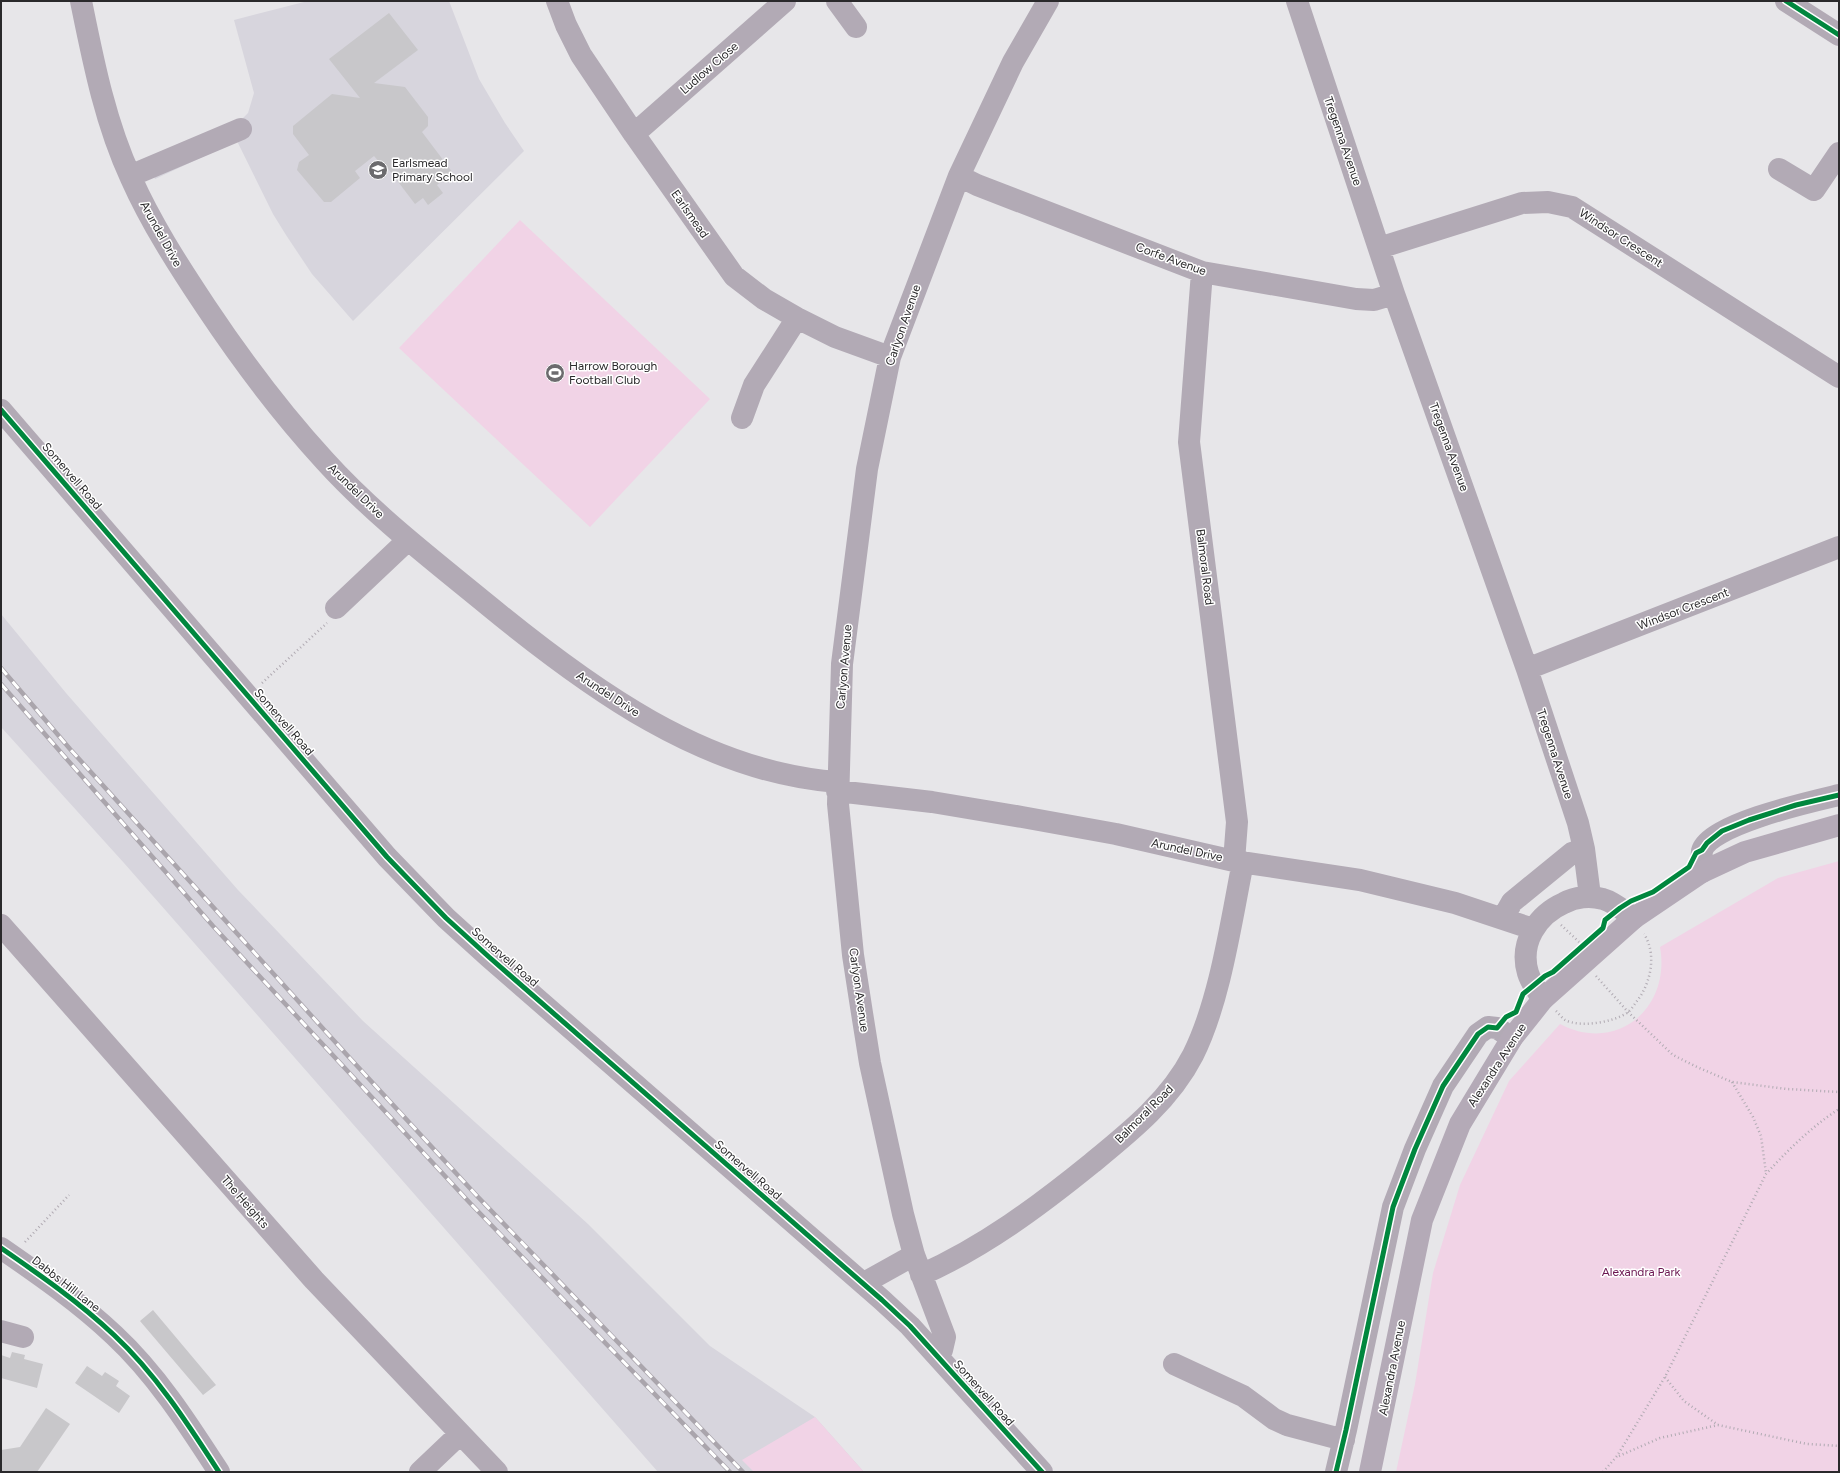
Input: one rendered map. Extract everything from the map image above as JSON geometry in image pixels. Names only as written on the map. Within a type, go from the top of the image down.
[{"type":"main road","name":"Alexandra Avenue","points":[[1370,1472],[1422,1220],[1460,1124],[1512,1038],[1543,999],[1634,918],[1702,872],[1745,852],[1839,825]]},
{"type":"street","name":"Arundel Drive","points":[[81,1],[98,80],[110,121],[130,176],[152,220],[182,271],[241,359],[326,463],[408,540],[530,639],[575,672],[643,716],[704,747],[766,770],[814,780],[837,787],[1022,817],[1116,834],[1238,861],[1395,887],[1461,904],[1533,929]]},
{"type":"street","name":"Earlsmead","points":[[557,1],[566,26],[581,55],[634,134],[734,276],[764,299],[797,318],[835,337],[890,357]]},
{"type":"street","name":"Ludlow Close","points":[[634,134],[785,1]]},
{"type":"street","points":[[837,1],[856,27]]},
{"type":"street","name":"Carlyon Avenue","points":[[938,1356],[942,1350],[945,1337],[914,1255],[899,1199],[870,1063],[854,955],[839,824],[837,787],[844,649],[867,469],[890,357],[958,176],[1013,62],[1048,1]]},
{"type":"street","name":"Tregenna Avenue","points":[[1296,1],[1394,294],[1527,669],[1578,823],[1584,849],[1590,896]]},
{"type":"street","points":[[1786,1],[1808,7],[1839,34]]},
{"type":"street","points":[[130,176],[241,129]]},
{"type":"street","points":[[1779,169],[1814,190],[1839,153]]},
{"type":"street","name":"Corfe Avenue","points":[[958,176],[977,185],[1202,272],[1356,299],[1374,300],[1394,294]]},
{"type":"street","name":"Windsor Crescent","points":[[1379,248],[1522,204],[1548,202],[1572,207],[1839,377]]},
{"type":"street","name":"Balmoral Road","points":[[921,1275],[961,1256],[1013,1223],[1130,1132],[1158,1104],[1174,1085],[1193,1055],[1208,1017],[1221,969],[1238,861],[1237,822],[1189,442],[1202,272]]},
{"type":"street","points":[[742,418],[754,385],[797,318]]},
{"type":"street","name":"Somervell Road","points":[[1,410],[387,857],[446,918],[680,1125],[864,1283],[910,1326],[1042,1472]]},
{"type":"street","points":[[336,608],[408,540]]},
{"type":"street","name":"Windsor Crescent","points":[[1527,669],[1839,547]]},
{"type":"street","points":[[1702,872],[1702,850],[1707,843],[1722,832],[1749,820],[1796,805],[1839,795]]},
{"type":"street","points":[[1503,918],[1512,902],[1572,853],[1584,849]]},
{"type":"street","points":[[1543,999],[1534,986],[1528,972],[1526,955],[1529,938],[1533,929],[1549,911],[1567,901],[1590,896],[1613,903],[1634,918]]},
{"type":"street","name":"The Heights","points":[[1,924],[314,1280],[497,1472]]},
{"type":"street","points":[[1336,1472],[1393,1207],[1415,1149],[1443,1086],[1478,1034],[1488,1027],[1496,1028],[1512,1038]]},
{"type":"street","name":"Dabbs Hill Lane","points":[[8,1253],[68,1295],[115,1336],[174,1403],[219,1472]]},
{"type":"street","points":[[864,1283],[914,1255]]},
{"type":"street","points":[[1,1331],[23,1337]]},
{"type":"street","points":[[1174,1364],[1238,1393],[1274,1419],[1287,1425],[1344,1440]]},
{"type":"street","points":[[420,1472],[460,1434]]},
{"type":"path","points":[[248,696],[333,618],[336,608]]},
{"type":"path","points":[[1549,911],[1582,945]]},
{"type":"path","points":[[1576,951],[1587,941]]},
{"type":"path","points":[[1566,1020],[1589,1024],[1612,1021],[1628,1012],[1645,990],[1651,967],[1650,942]]},
{"type":"path","points":[[1599,973],[1596,976],[1628,1012],[1673,1055],[1696,1067],[1732,1082],[1787,1089],[1839,1092]]},
{"type":"path","points":[[1732,1082],[1761,1136],[1766,1174]]},
{"type":"path","points":[[1603,1472],[1617,1456],[1665,1377],[1766,1174],[1818,1123],[1839,1109]]},
{"type":"path","points":[[8,1253],[27,1240],[69,1195]]},
{"type":"path","points":[[1665,1377],[1684,1401],[1718,1425],[1807,1444],[1839,1446]]},
{"type":"path","points":[[1617,1456],[1660,1438],[1718,1425]]},
{"type":"shaded area","name":"Earlsmead Primary School","points":[[308,1],[449,1],[479,79],[505,123],[524,151],[353,321],[312,274],[286,235],[273,214],[237,141],[155,179],[147,160],[241,120],[248,113],[254,93],[234,20]]},
{"type":"shaded area","points":[[1,614],[66,693],[238,890],[363,1021],[588,1224],[710,1346],[815,1417],[864,1472],[658,1472],[124,863],[1,727]]},
{"type":"green space","name":"Harrow Borough Football Club","points":[[520,220],[710,399],[590,527],[399,348]]},
{"type":"green space","name":"Alexandra Park","points":[[1839,861],[1839,1472],[1396,1472],[1415,1384],[1433,1273],[1460,1185],[1509,1081],[1560,1024],[1581,1032],[1601,1033],[1620,1029],[1636,1020],[1648,1006],[1657,989],[1661,969],[1660,947],[1778,878]]},
{"type":"green space","points":[[815,1417],[864,1472],[754,1472],[742,1460]]},
{"type":"building","points":[[389,13],[418,50],[374,83],[405,87],[428,117],[428,126],[422,132],[453,173],[437,185],[443,193],[428,205],[423,198],[415,204],[383,162],[381,164],[374,156],[355,171],[360,178],[331,202],[324,202],[297,170],[299,162],[309,155],[293,134],[293,126],[332,94],[360,98],[329,59]]},
{"type":"building","points":[[153,1310],[216,1385],[203,1395],[140,1321]]},
{"type":"building","points":[[12,1352],[25,1355],[24,1359],[43,1364],[37,1388],[1,1378],[1,1355],[10,1358]]},
{"type":"building","points":[[87,1366],[102,1376],[105,1372],[119,1381],[116,1386],[130,1396],[119,1413],[75,1383]]},
{"type":"building","points":[[46,1408],[70,1424],[37,1472],[1,1472],[1,1450],[20,1447]]},
{"type":"railway","points":[[1,668],[70,749],[347,1055],[478,1197],[743,1472]]},
{"type":"railway","points":[[1,684],[213,926],[470,1203],[730,1472]]},
{"type":"cycle path","points":[[1786,1],[1839,35]]},
{"type":"cycle path","points":[[1,410],[387,857],[446,918],[910,1326],[1042,1472]]},
{"type":"cycle path","points":[[1336,1472],[1393,1207],[1415,1149],[1443,1086],[1478,1034],[1488,1027],[1497,1028],[1506,1017],[1516,1012],[1523,994],[1545,976],[1553,972],[1603,928],[1605,920],[1631,901],[1653,892],[1689,867],[1696,853],[1702,850],[1707,843],[1722,831],[1749,820],[1796,805],[1839,795]]},
{"type":"cycle path","points":[[1,1248],[73,1300],[101,1323],[129,1350],[171,1400],[219,1472]]},
{"type":"place","name":"Earlsmead Primary School","points":[[378,170]]},
{"type":"place","name":"Harrow Borough Football Club","points":[[555,373]]}]
